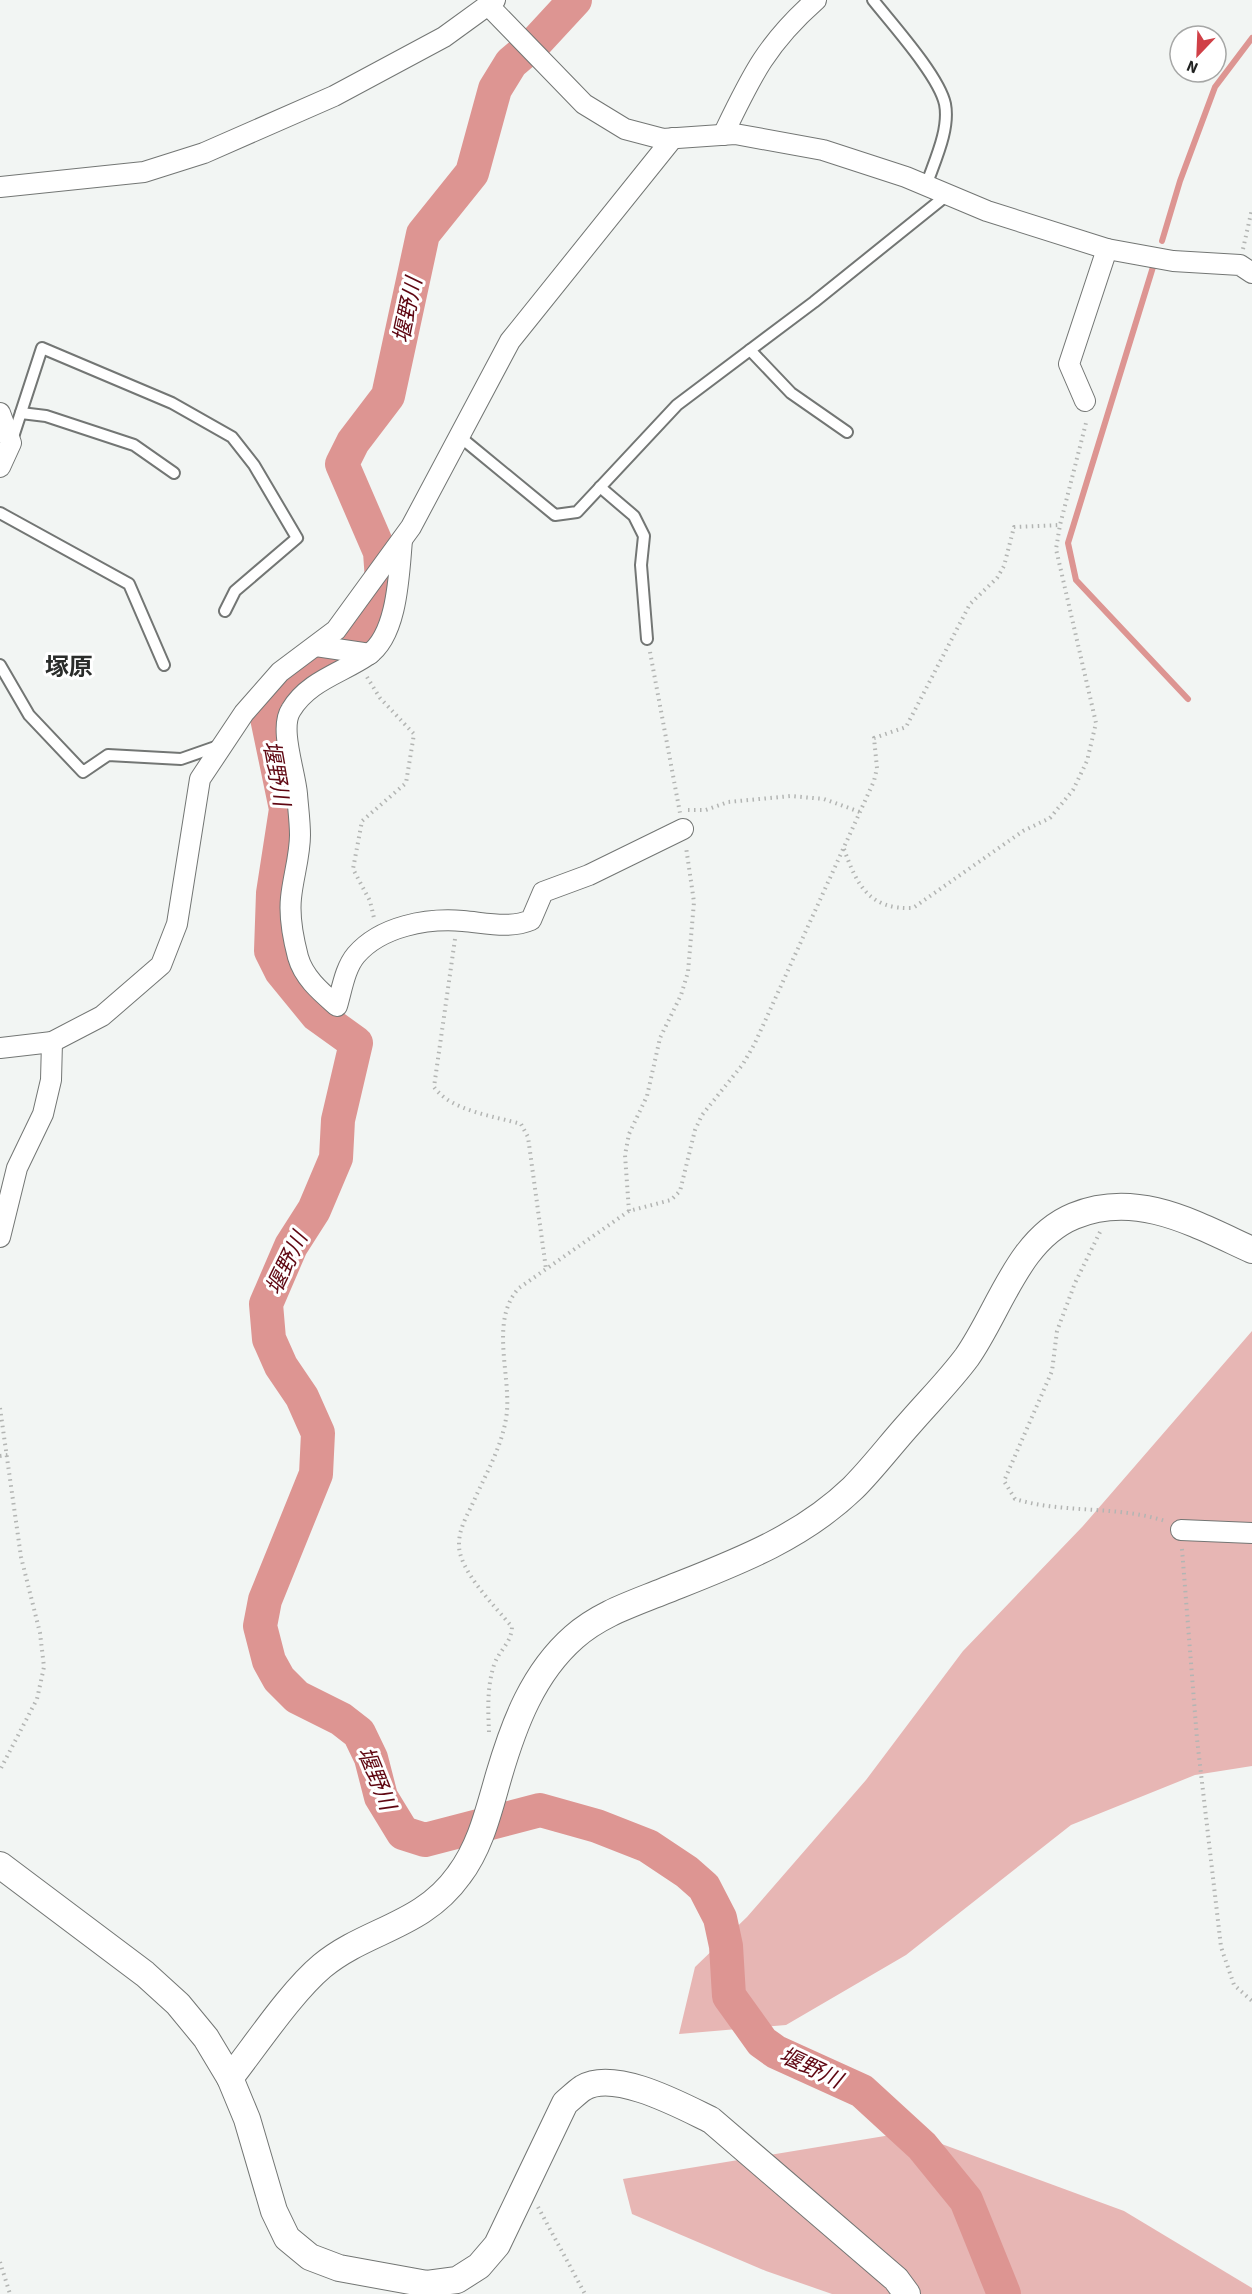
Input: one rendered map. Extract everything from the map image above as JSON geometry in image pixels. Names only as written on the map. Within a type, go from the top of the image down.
[{"type":"street","points":[[723,135],[756,66],[776,39],[816,0]]},
{"type":"street","points":[[0,187],[144,172],[204,153],[334,96],[444,38],[492,2],[517,33],[584,104],[625,129],[663,139],[735,134],[823,150],[926,186],[987,211],[1107,249],[1173,261],[1246,269]]},
{"type":"street","points":[[0,1048],[52,1042],[102,1016],[160,965],[177,924],[200,779],[244,713],[280,672],[320,646],[336,630],[399,544],[510,341],[673,138]]},
{"type":"street","points":[[1085,401],[1069,364],[1107,249]]},
{"type":"street","points":[[0,412],[11,443],[0,467]]},
{"type":"street","points":[[399,544],[394,612],[385,632],[363,656],[330,675],[301,696],[290,711],[285,726],[295,773],[300,836],[290,900],[293,936],[299,960],[314,985],[337,1006],[346,972],[356,955],[378,936],[416,923],[457,921],[517,926],[531,920],[543,892],[589,875],[683,829]]},
{"type":"street","points":[[320,646],[363,656]]},
{"type":"street","points":[[0,1237],[17,1168],[43,1114],[51,1080],[52,1042]]},
{"type":"street","points":[[230,2078],[320,1968],[347,1948],[417,1916],[459,1876],[474,1851],[513,1730],[532,1691],[552,1658],[577,1635],[603,1616],[766,1550],[814,1521],[853,1488],[964,1361],[989,1325],[1022,1260],[1044,1232],[1074,1215],[1107,1207],[1138,1206],[1171,1214],[1252,1250]]},
{"type":"street","points":[[1181,1530],[1252,1533]]},
{"type":"street","points":[[0,1865],[145,1974],[178,2004],[206,2038],[230,2078],[248,2119],[274,2211],[287,2238],[310,2257],[339,2268],[427,2284],[458,2280],[479,2266],[497,2245],[525,2182],[565,2103],[584,2087],[608,2082],[638,2089],[711,2120],[896,2279],[907,2294]]},
{"type":"lane","points":[[873,0],[937,84],[945,105],[944,131],[926,186]]},
{"type":"lane","points":[[459,436],[555,514],[577,512],[677,405],[947,195]]},
{"type":"lane","points":[[11,443],[42,348],[172,404],[232,437],[254,465],[297,538],[235,591],[225,611]]},
{"type":"lane","points":[[750,350],[791,393],[847,432]]},
{"type":"lane","points":[[21,413],[46,416],[134,446],[174,473]]},
{"type":"lane","points":[[600,487],[634,516],[644,536],[641,565],[647,639]]},
{"type":"lane","points":[[0,513],[129,584],[164,665]]},
{"type":"lane","points":[[0,665],[29,715],[83,772],[108,755],[181,759],[224,744]]},
{"type":"path","points":[[1246,269],[1252,209]]},
{"type":"path","points":[[843,849],[854,879],[872,898],[893,909],[913,908],[1023,831],[1050,818],[1073,790],[1087,761],[1095,723],[1056,549],[1060,525],[1088,425],[1085,401]]},
{"type":"path","points":[[489,1733],[488,1689],[495,1663],[511,1638],[512,1627],[465,1568],[459,1544],[463,1525],[502,1437],[507,1410],[504,1315],[509,1299],[546,1269],[629,1211],[671,1200],[680,1191],[694,1130],[702,1115],[743,1064],[755,1043],[874,782],[877,768],[874,738],[906,727],[970,603],[997,578],[1005,566],[1014,528],[1060,525]]},
{"type":"path","points":[[629,1211],[625,1155],[629,1134],[647,1096],[660,1038],[681,995],[688,972],[694,902],[683,829],[647,639]]},
{"type":"path","points":[[363,656],[380,698],[414,734],[406,783],[362,820],[353,869],[369,901],[378,936]]},
{"type":"path","points":[[679,807],[706,810],[728,802],[791,796],[824,799],[860,812]]},
{"type":"path","points":[[457,921],[434,1087],[441,1096],[455,1104],[521,1124],[528,1137],[546,1269]]},
{"type":"path","points":[[1107,1207],[1101,1230],[1075,1283],[1057,1331],[1052,1371],[1004,1481],[1015,1500],[1035,1506],[1139,1513],[1181,1530],[1197,1739],[1221,1947],[1234,1984],[1252,2001]]},
{"type":"path","points":[[0,1408],[21,1557],[40,1633],[44,1667],[37,1699],[0,1770]]},
{"type":"path","points":[[0,1456],[8,1455]]},
{"type":"path","points":[[525,2182],[585,2294]]},
{"type":"path","points":[[0,2262],[10,2294]]},
{"type":"shaded area","points":[[1252,1331],[1252,1766],[1195,1775],[1071,1825],[906,1955],[786,2025],[679,2034],[695,1967],[747,1917],[866,1780],[963,1651],[1083,1526]]},
{"type":"shaded area","points":[[909,2132],[1124,2211],[1252,2288],[1252,2294],[832,2294],[766,2271],[632,2214],[623,2179]]},
{"type":"waterway","name":"堰野川","points":[[575,0],[538,40],[511,63],[495,89],[472,173],[423,234],[388,396],[353,442],[342,464],[380,552],[383,594],[365,634],[283,693],[267,718],[286,809],[273,893],[271,951],[281,971],[317,1015],[356,1043],[338,1120],[336,1158],[314,1210],[291,1246],[266,1304],[269,1339],[281,1366],[302,1397],[318,1433],[316,1474],[265,1600],[260,1626],[269,1661],[279,1679],[297,1697],[341,1719],[359,1733],[371,1758],[381,1797],[403,1833],[425,1840],[540,1810],[597,1826],[648,1846],[687,1872],[704,1887],[720,1918],[726,1946],[729,1996],[762,2042],[776,2052],[862,2091],[922,2146],[966,2200],[1004,2294]]},
{"type":"waterway","points":[[1162,241],[1180,181],[1215,87],[1252,38]]},
{"type":"waterway","points":[[1153,267],[1068,543],[1076,580],[1188,699]]},
{"type":"district","name":"塚原","points":[[69,667]]}]
